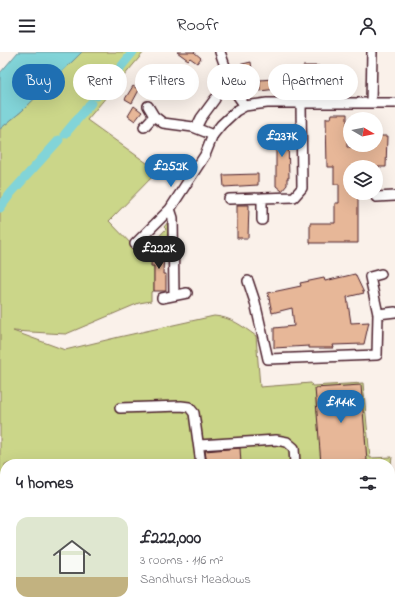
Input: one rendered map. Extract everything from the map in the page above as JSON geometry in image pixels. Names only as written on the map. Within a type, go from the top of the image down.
[{"type":"street","points":[[220,52],[233,88],[245,106]]},
{"type":"street","points":[[372,52],[372,103]]},
{"type":"street","points":[[196,128],[210,101]]},
{"type":"street","points":[[135,244],[170,209],[205,155],[213,135],[228,117],[245,106],[267,103],[395,103]]},
{"type":"street","points":[[229,199],[294,197],[302,188],[301,103]]},
{"type":"street","points":[[148,106],[154,116],[163,123],[196,128],[213,135]]},
{"type":"street","points":[[144,127],[154,116]]},
{"type":"street","points":[[383,197],[395,196]]},
{"type":"street","points":[[262,198],[262,220]]},
{"type":"street","points":[[170,209],[173,218],[174,296]]},
{"type":"street","points":[[248,281],[256,302],[268,359],[377,355],[378,314],[370,277],[381,274]]},
{"type":"street","points":[[162,298],[187,294]]},
{"type":"street","points":[[378,314],[395,312]]},
{"type":"street","points":[[120,408],[189,407],[194,413],[200,459]]},
{"type":"street","points":[[199,445],[276,440],[286,442],[294,448],[295,459]]},
{"type":"green space","points":[[82,52],[144,52],[127,72],[127,64],[73,64],[73,100],[104,100],[87,120],[158,171],[109,221],[137,250],[146,242],[151,245],[166,229],[164,227],[168,222],[167,246],[152,246],[154,291],[151,292],[151,301],[139,303],[66,334],[13,331],[65,350],[214,316],[226,318],[256,336],[260,387],[311,383],[312,386],[363,383],[370,458],[392,457],[392,459],[0,459],[0,129],[33,100],[65,100],[65,69]]},
{"type":"water","points":[[18,52],[82,52],[65,69],[65,64],[12,64],[12,100],[33,100],[0,129],[0,73]]},
{"type":"building","points":[[177,52],[194,52],[201,58],[197,63],[190,58],[188,60]]},
{"type":"building","points":[[268,79],[268,90],[260,91],[260,80]]},
{"type":"building","points":[[133,86],[135,87],[135,97],[132,103],[127,100],[127,96]]},
{"type":"building","points":[[134,106],[142,112],[135,121],[128,116]]},
{"type":"building","points":[[332,114],[343,114],[343,152],[383,152],[383,136],[387,136],[386,167],[383,167],[383,160],[343,160],[343,200],[358,200],[358,243],[310,243],[310,223],[335,223],[335,203],[339,203],[339,184],[334,184],[334,167],[327,167],[326,118],[331,118]]},
{"type":"building","points":[[280,125],[286,130],[286,136],[288,136],[289,178],[287,178],[287,185],[282,191],[276,186],[275,130]]},
{"type":"building","points":[[258,174],[258,185],[224,187],[223,175]]},
{"type":"building","points":[[237,205],[249,205],[248,238],[237,238]]},
{"type":"building","points":[[152,249],[164,249],[163,274],[166,274],[166,291],[154,291],[154,266],[151,266]]},
{"type":"building","points":[[355,274],[364,293],[347,297],[351,323],[369,322],[364,344],[333,345],[334,348],[309,348],[309,346],[274,348],[274,328],[294,326],[292,308],[272,313],[268,293],[301,286],[300,283],[324,278],[325,281]]},
{"type":"building","points":[[361,385],[367,459],[321,459],[315,388]]},
{"type":"building","points":[[240,448],[241,459],[206,459],[205,451]]},
{"type":"waterway","points":[[123,64],[133,52]]},
{"type":"waterway","points":[[65,134],[91,103]]},
{"type":"waterway","points":[[0,208],[11,193],[59,140]]}]
